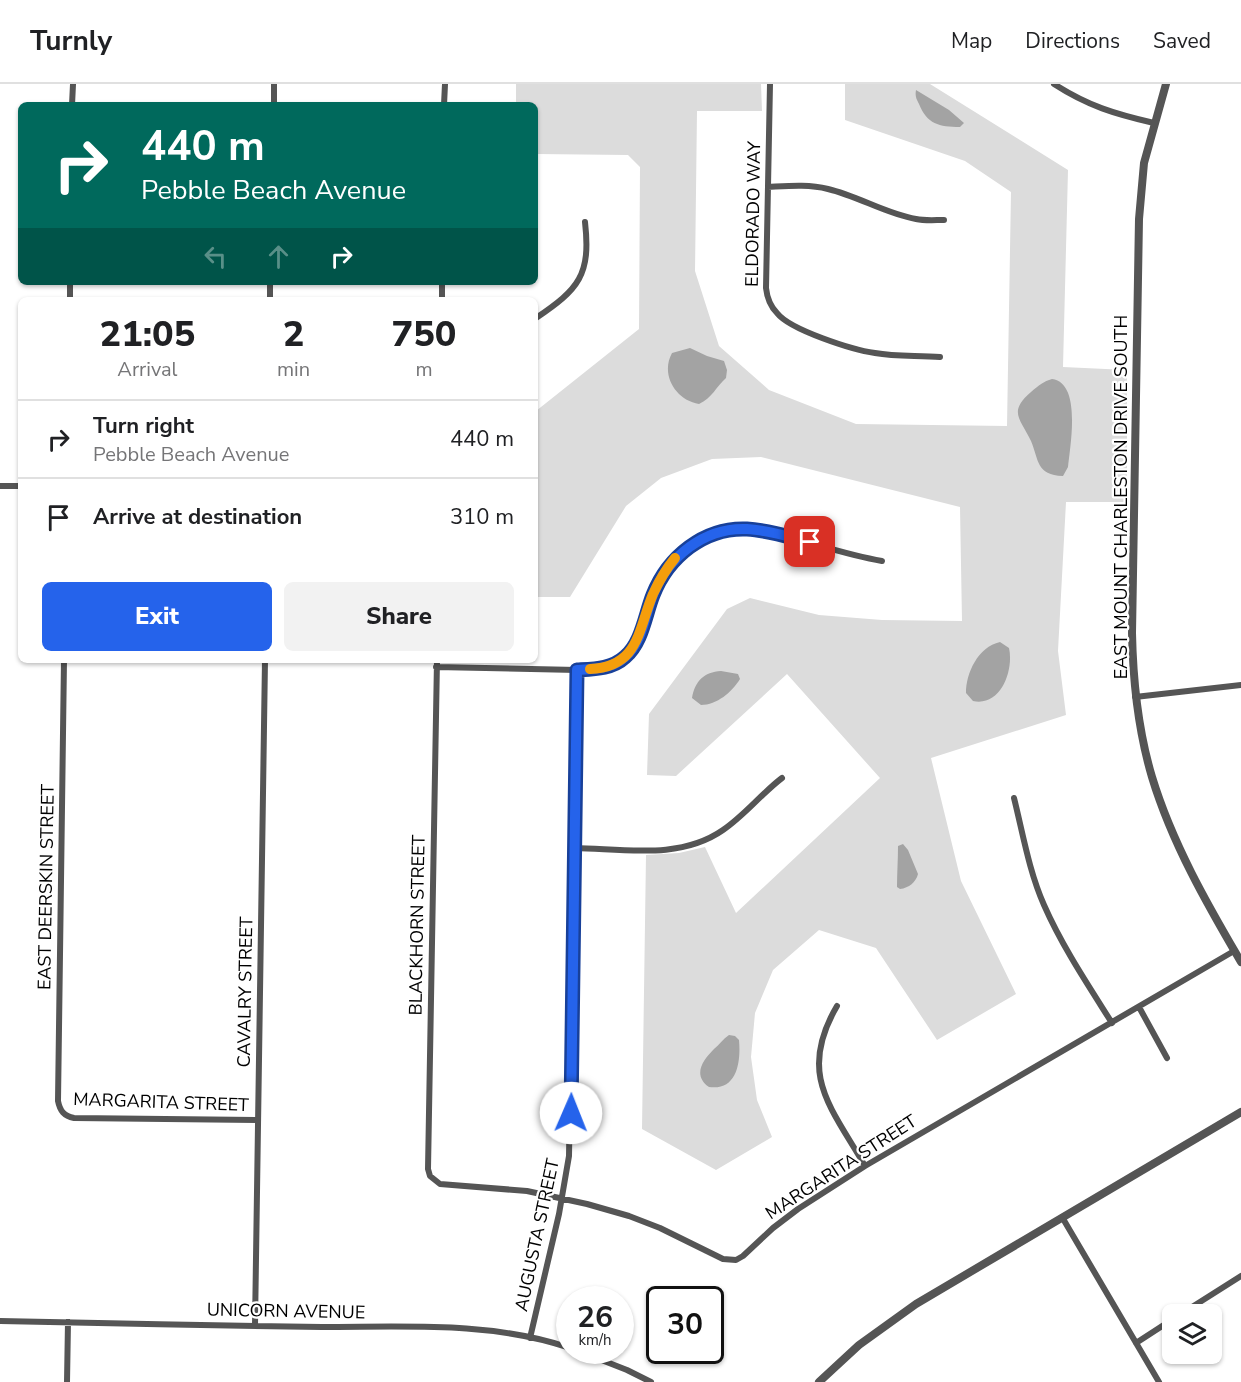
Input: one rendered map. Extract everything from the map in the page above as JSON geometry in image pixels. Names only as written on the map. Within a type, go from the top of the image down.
[{"type":"street","points":[[72,102],[73,84]]},
{"type":"street","points":[[274,84],[274,102]]},
{"type":"street","points":[[444,102],[445,84]]},
{"type":"street","name":"ELDORADO WAY","points":[[770,84],[766,288],[771,305],[777,314],[788,323],[857,350],[893,356],[940,357]]},
{"type":"street","points":[[1054,84],[1091,105],[1114,114],[1154,123]]},
{"type":"street","name":"EAST MOUNT CHARLESTON DRIVE SOUTH","points":[[1166,84],[1144,163],[1139,219],[1132,633],[1135,697],[1149,767],[1163,810],[1192,872],[1241,962]]},
{"type":"street","points":[[768,187],[800,185],[822,188],[903,216],[944,220]]},
{"type":"street","points":[[538,317],[563,299],[579,280],[586,258],[585,222]]},
{"type":"street","points":[[0,486],[18,486]]},
{"type":"street","points":[[436,664],[577,670],[608,667],[627,656],[633,649],[653,595],[669,566],[678,555],[711,535],[745,528],[766,531],[882,561]]},
{"type":"street","name":"EAST DEERSKIN STREET","points":[[63,1114],[58,1101],[64,663]]},
{"type":"street","name":"CAVALRY STREET","points":[[255,1325],[265,663]]},
{"type":"street","name":"BLACKHORN STREET","points":[[436,664],[428,1169],[430,1176],[440,1184]]},
{"type":"street","name":"AUGUSTA STREET","points":[[530,1338],[563,1198],[569,1156],[577,670]]},
{"type":"street","points":[[1135,697],[1241,685]]},
{"type":"street","points":[[575,848],[654,850],[688,847],[722,830],[782,778]]},
{"type":"street","points":[[1014,798],[1031,868],[1044,904],[1058,933],[1112,1023]]},
{"type":"street","name":"MARGARITA STREET","points":[[440,1184],[497,1187],[563,1198],[629,1216],[660,1228],[723,1259],[736,1260],[798,1209],[866,1166],[1234,951]]},
{"type":"street","points":[[837,1006],[820,1042],[819,1073],[834,1111],[866,1166]]},
{"type":"street","points":[[1139,1007],[1167,1058]]},
{"type":"street","points":[[819,1382],[859,1345],[916,1304],[1241,1112]]},
{"type":"street","name":"MARGARITA STREET","points":[[63,1114],[74,1118],[258,1120]]},
{"type":"street","points":[[1062,1217],[1159,1382]]},
{"type":"street","points":[[1197,1304],[1241,1276]]},
{"type":"street","name":"UNICORN AVENUE","points":[[0,1321],[418,1327],[481,1330],[556,1344]]},
{"type":"street","points":[[67,1382],[68,1322]]},
{"type":"street","points":[[1136,1342],[1162,1326]]},
{"type":"street","points":[[612,1364],[651,1382]]},
{"type":"shaded area","points":[[516,84],[761,84],[762,111],[697,111],[695,271],[719,346],[769,390],[856,424],[1007,426],[1011,192],[965,161],[845,120],[845,84],[930,84],[1068,170],[1063,367],[1127,370],[1127,502],[1066,502],[1058,651],[1066,715],[931,758],[961,881],[1016,994],[937,1040],[876,948],[819,930],[773,970],[755,1013],[751,1057],[757,1100],[772,1137],[716,1170],[642,1129],[646,855],[679,853],[705,847],[736,913],[880,778],[787,674],[676,776],[647,775],[649,714],[727,609],[750,598],[819,615],[882,620],[962,621],[960,507],[761,457],[712,459],[661,478],[626,506],[570,597],[538,597],[538,409],[639,329],[640,167],[628,155],[538,154],[538,102],[516,102]]},
{"type":"shaded area","points":[[916,90],[949,110],[964,123],[960,127],[953,127],[940,125],[930,120],[922,111]]},
{"type":"shaded area","points":[[690,348],[724,361],[727,370],[726,378],[711,396],[699,404],[691,402],[677,392],[669,378],[669,361],[672,353]]},
{"type":"shaded area","points":[[1052,379],[1061,383],[1071,403],[1071,445],[1068,467],[1063,476],[1048,473],[1040,465],[1018,415],[1024,399],[1046,381]]},
{"type":"shaded area","points":[[1000,642],[1009,648],[1010,657],[1003,685],[991,698],[973,701],[966,693],[971,669],[985,649]]},
{"type":"shaded area","points":[[721,671],[738,674],[740,679],[733,689],[713,703],[701,705],[692,698],[701,678]]},
{"type":"shaded area","points":[[903,844],[918,874],[912,884],[900,889],[897,887],[898,846]]},
{"type":"shaded area","points":[[729,1035],[739,1040],[738,1066],[731,1080],[726,1084],[709,1087],[701,1078],[701,1068],[710,1053]]},
{"type":"slow traffic","points":[[590,669],[608,667],[627,656],[633,649],[653,595],[675,558]]},
{"type":"route","points":[[571,1113],[577,670],[608,667],[627,656],[633,649],[641,631],[660,580],[678,555],[693,544],[711,535],[745,528],[810,542]]}]
